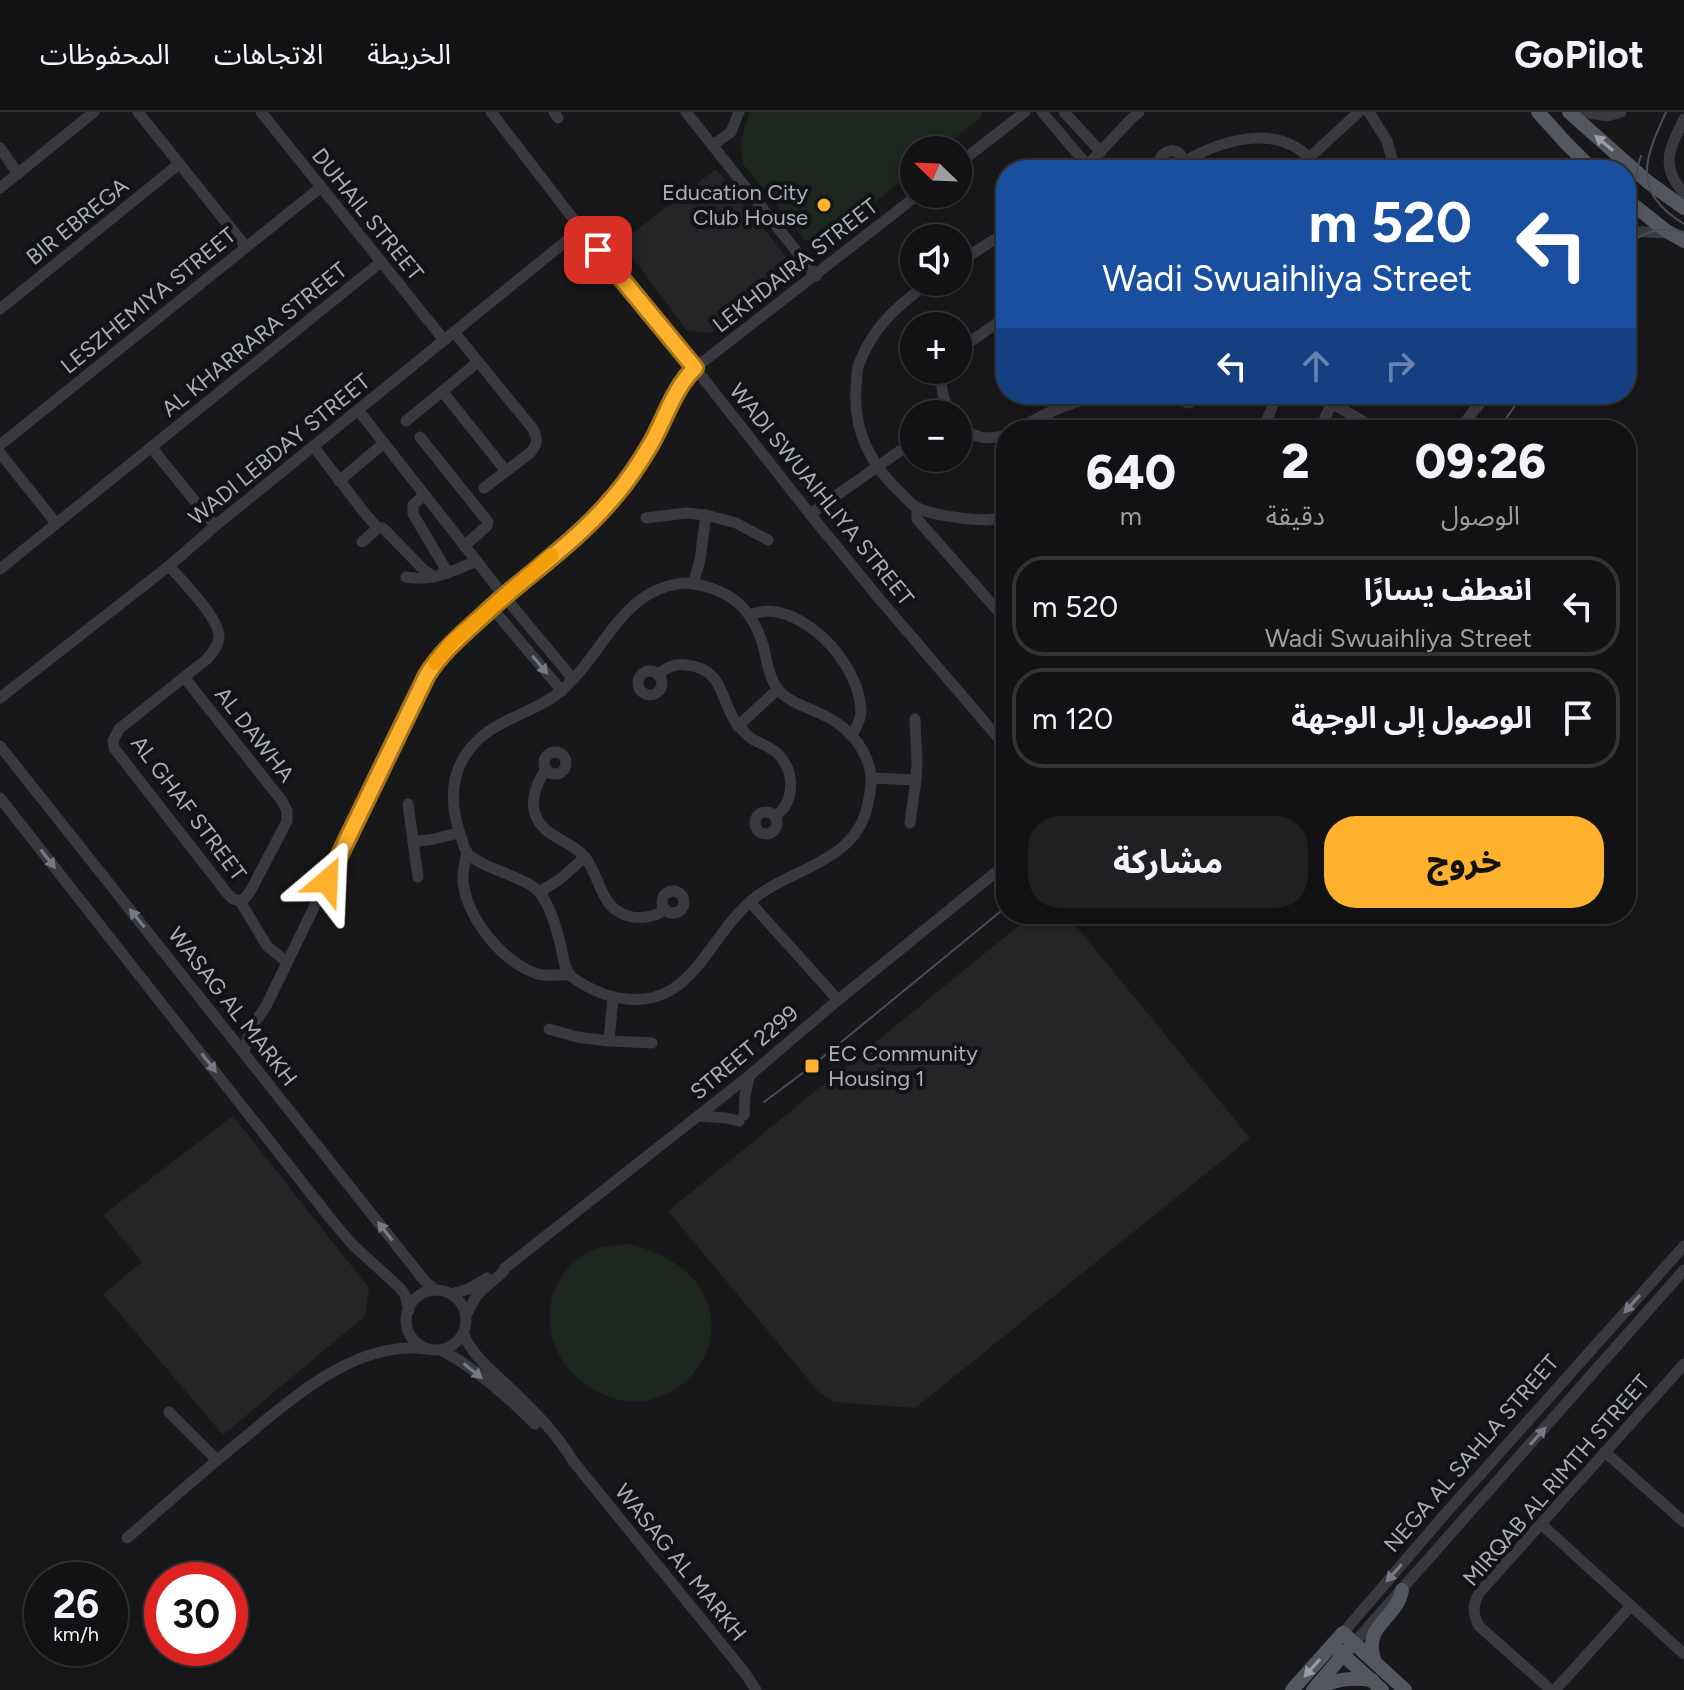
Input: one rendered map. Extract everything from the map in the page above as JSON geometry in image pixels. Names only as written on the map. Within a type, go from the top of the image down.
[{"type":"main road","points":[[1538,112],[1583,160]]},
{"type":"main road","points":[[1569,112],[1623,160]]},
{"type":"main road","points":[[1636,171],[1684,208]]},
{"type":"main road","points":[[1636,206],[1678,237]]},
{"type":"main road","points":[[1376,1662],[1371,1646],[1373,1634],[1400,1601],[1402,1590]]},
{"type":"main road","points":[[1348,1638],[1405,1690]]},
{"type":"main road","name":"NEGA AL SAHLA STREET","points":[[1314,1690],[1348,1638]]},
{"type":"main road","points":[[1338,1650],[1377,1685]]},
{"type":"main road","name":"NEGA AL SAHLA STREET","points":[[1292,1690],[1338,1650]]},
{"type":"main road","points":[[1314,1690],[1346,1678],[1359,1678],[1377,1685]]},
{"type":"street","points":[[0,188],[94,112]]},
{"type":"street","points":[[138,112],[246,247]]},
{"type":"street","name":"DUHAIL STREET","points":[[261,112],[444,340]]},
{"type":"street","name":"WADI SWUAIHLIYA STREET","points":[[491,112],[810,514],[996,735]]},
{"type":"street","points":[[686,112],[816,276]]},
{"type":"street","points":[[713,145],[731,132],[739,112]]},
{"type":"street","points":[[1042,112],[1080,160]]},
{"type":"street","points":[[1052,123],[1063,120],[1064,112]]},
{"type":"street","points":[[1064,112],[1101,152]]},
{"type":"street","points":[[1094,160],[1139,112]]},
{"type":"street","points":[[1310,157],[1359,112]]},
{"type":"street","points":[[1369,112],[1387,141],[1392,160]]},
{"type":"street","points":[[1583,112],[1607,116],[1621,112]]},
{"type":"street","points":[[972,153],[1019,114]]},
{"type":"street","points":[[1684,119],[1668,163],[1670,173],[1684,193]]},
{"type":"street","points":[[1185,160],[1259,136],[1286,141],[1312,160]]},
{"type":"street","points":[[0,148],[18,174]]},
{"type":"street","points":[[1160,160],[1168,151],[1182,160]]},
{"type":"street","name":"BIR EBREGA","points":[[0,309],[179,164]]},
{"type":"street","name":"LESZHEMIYA STREET","points":[[0,445],[321,187]]},
{"type":"street","name":"LEKHDAIRA STREET","points":[[244,1052],[251,1028],[266,1006],[437,659],[451,643],[595,518],[614,497],[652,443],[683,380],[695,368],[901,208]]},
{"type":"street","name":"WADI LEBDAY STREET","points":[[0,698],[169,566],[581,229]]},
{"type":"street","points":[[1636,232],[1678,237]]},
{"type":"street","points":[[972,254],[996,238]]},
{"type":"street","name":"AL KHARRARA STREET","points":[[0,569],[381,262]]},
{"type":"street","points":[[911,296],[876,329],[858,367],[855,406],[861,439],[889,483],[917,508],[971,519],[996,518]]},
{"type":"street","points":[[972,340],[996,324]]},
{"type":"street","points":[[454,332],[533,429],[537,440],[530,453],[484,488]]},
{"type":"street","points":[[406,421],[478,362]]},
{"type":"street","points":[[442,391],[506,471]]},
{"type":"street","points":[[1036,420],[1069,404]]},
{"type":"street","points":[[1324,420],[1331,404],[1360,420]]},
{"type":"street","points":[[1467,420],[1479,404]]},
{"type":"street","points":[[358,410],[573,679]]},
{"type":"street","points":[[972,434],[996,438]]},
{"type":"street","points":[[420,437],[488,522],[464,546]]},
{"type":"street","points":[[339,481],[384,443]]},
{"type":"street","points":[[313,446],[378,528],[385,529],[434,577]]},
{"type":"street","points":[[151,447],[215,526]]},
{"type":"street","points":[[810,514],[900,451]]},
{"type":"street","points":[[0,453],[56,523]]},
{"type":"street","points":[[424,495],[413,505],[413,514],[448,573]]},
{"type":"street","points":[[917,508],[917,519],[996,609]]},
{"type":"street","points":[[646,518],[686,513],[706,515],[736,523],[768,540]]},
{"type":"street","points":[[693,584],[700,560],[706,515]]},
{"type":"street","points":[[362,542],[378,528]]},
{"type":"street","points":[[406,577],[420,580],[434,577],[477,561]]},
{"type":"street","name":"AL GHAF STREET","points":[[169,566],[217,626],[219,642],[213,653],[119,729],[113,741],[114,748],[236,900]]},
{"type":"street","points":[[693,584],[710,588],[740,603],[750,615],[761,638],[770,676],[778,689],[792,702],[830,718],[852,735],[865,756],[871,778],[860,827],[845,846],[816,865],[760,893],[732,919],[694,970],[660,996],[643,1001],[613,997],[569,975],[547,975],[529,970],[498,948],[488,936],[476,920],[465,891],[463,877],[467,852],[453,815],[452,800],[455,778],[463,758],[490,731],[562,691],[641,597],[659,588],[693,584]]},
{"type":"street","points":[[492,608],[562,691]]},
{"type":"street","points":[[750,615],[764,611],[784,614],[810,626],[830,644],[852,677],[861,710],[860,721],[852,735]]},
{"type":"street","points":[[514,634],[525,631],[527,624]]},
{"type":"street","points":[[658,675],[677,664],[706,670],[717,682],[738,726],[752,739],[775,751],[785,762],[791,782],[790,795],[781,812],[775,816]]},
{"type":"street","name":"AL DAWHA","points":[[184,677],[287,811],[287,821],[251,890],[246,897],[236,900]]},
{"type":"street","points":[[738,726],[778,689]]},
{"type":"street","points":[[910,823],[917,763],[915,719]]},
{"type":"street","name":"WASAG AL MARKH","points":[[0,746],[414,1268],[435,1290]]},
{"type":"street","points":[[546,769],[537,783],[533,801],[543,827],[574,846],[585,857],[607,901],[617,911],[642,919],[660,913],[663,908]]},
{"type":"street","points":[[871,778],[916,780]]},
{"type":"street","points":[[0,798],[330,1218],[400,1288],[409,1310]]},
{"type":"street","points":[[408,804],[418,877]]},
{"type":"street","points":[[413,841],[459,833]]},
{"type":"street","points":[[467,852],[539,892],[551,914],[569,975]]},
{"type":"street","points":[[539,892],[559,880],[585,857]]},
{"type":"street","name":"STREET 2299","points":[[451,1294],[469,1289],[505,1268],[750,1075],[996,872]]},
{"type":"street","points":[[236,900],[267,946],[287,962]]},
{"type":"street","points":[[750,902],[838,1000]]},
{"type":"street","points":[[609,1041],[613,997]]},
{"type":"street","points":[[230,1034],[251,1028]]},
{"type":"street","points":[[549,1029],[577,1037],[652,1043]]},
{"type":"street","points":[[698,1116],[742,1118],[750,1075]]},
{"type":"street","name":"NEGA AL SAHLA STREET","points":[[1348,1638],[1445,1514],[1684,1246]]},
{"type":"street","name":"STREET 2299","points":[[466,1315],[477,1295],[505,1268]]},
{"type":"street","name":"NEGA AL SAHLA STREET","points":[[1348,1638],[1402,1590],[1684,1270]]},
{"type":"street","points":[[127,1538],[309,1385],[349,1363],[389,1350],[401,1347],[427,1349],[441,1350],[458,1341],[466,1324],[466,1315],[463,1306],[451,1294],[435,1290],[419,1296],[409,1310],[408,1330],[416,1342],[427,1349]]},
{"type":"street","points":[[389,1350],[408,1330]]},
{"type":"street","name":"WASAG AL MARKH","points":[[463,1333],[472,1351],[562,1443],[573,1461]]},
{"type":"street","name":"WASAG AL MARKH","points":[[441,1350],[465,1364],[519,1408],[573,1461],[756,1690]]},
{"type":"street","name":"MIRQAB AL RIMTH STREET","points":[[1553,1690],[1479,1626],[1474,1604],[1479,1593],[1684,1364]]},
{"type":"street","points":[[1674,1375],[1684,1384]]},
{"type":"street","points":[[169,1412],[217,1460]]},
{"type":"street","points":[[1605,1452],[1684,1522]]},
{"type":"street","points":[[1541,1524],[1684,1654]]},
{"type":"street","points":[[1553,1690],[1630,1607]]},
{"type":"shaded area","name":"Education City Club House","points":[[750,112],[982,112],[980,118],[958,136],[900,136],[900,182],[828,240],[805,240],[743,164],[740,142]]},
{"type":"shaded area","points":[[716,169],[788,259],[780,279],[711,333],[687,330],[621,242]]},
{"type":"shaded area","points":[[1021,924],[1074,924],[1250,1138],[915,1408],[833,1402],[818,1391],[668,1211]]},
{"type":"shaded area","points":[[233,1116],[369,1288],[365,1316],[223,1435],[103,1294],[142,1262],[103,1215]]},
{"type":"shaded area","points":[[629,1244],[665,1257],[687,1272],[703,1292],[711,1321],[706,1353],[698,1368],[674,1390],[643,1401],[625,1401],[607,1396],[578,1378],[564,1362],[554,1343],[550,1324],[551,1304],[557,1284],[569,1267],[592,1251]]},
{"type":"tram line","points":[[1666,112],[1648,160],[1649,187],[1667,212],[1684,224]]},
{"type":"tram line","points":[[1636,174],[1641,156]]},
{"type":"tram line","points":[[1636,239],[1654,231],[1684,232]]},
{"type":"tram line","points":[[1505,420],[1516,404]]},
{"type":"tram line","points":[[764,1102],[996,915]]},
{"type":"slow traffic","points":[[435,663],[451,643],[552,555]]},
{"type":"place","name":"Education City Club House","points":[[824,205]]},
{"type":"place","name":"EC Community Housing 1","points":[[812,1066]]},
{"type":"route","points":[[327,881],[437,659],[451,643],[595,518],[614,497],[652,443],[683,380],[695,368],[598,250]]}]
